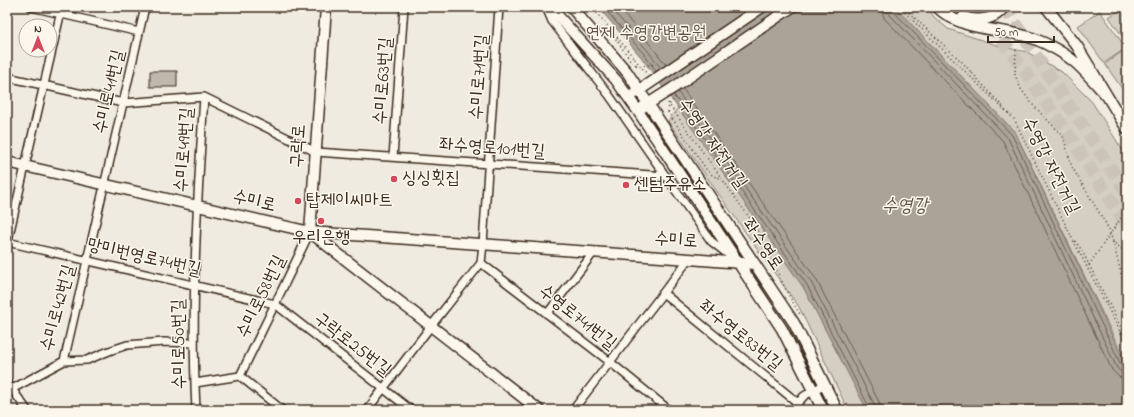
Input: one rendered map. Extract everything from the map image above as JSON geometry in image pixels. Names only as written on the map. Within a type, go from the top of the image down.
[{"type":"main road","name":"구락로","points":[[310,232],[326,7]]},
{"type":"main road","name":"좌수영로","points":[[550,7],[616,80],[629,97],[782,329],[822,408]]},
{"type":"main road","name":"좌수영로","points":[[571,7],[627,72],[794,323],[837,410]]},
{"type":"main road","points":[[629,97],[762,7]]},
{"type":"main road","points":[[638,111],[792,7]]},
{"type":"main road","points":[[938,8],[967,18],[985,20],[1000,13],[1004,7]]},
{"type":"main road","points":[[1046,7],[1078,46],[1127,129]]},
{"type":"main road","points":[[938,8],[959,22],[988,30],[1014,33],[1035,39],[1053,47],[1076,63],[1106,95]]},
{"type":"main road","name":"수미로","points":[[7,162],[310,232],[755,264]]},
{"type":"main road","points":[[310,232],[539,410]]},
{"type":"street","points":[[32,7],[61,10],[139,32]]},
{"type":"street","name":"수미로41번길","points":[[105,184],[145,7]]},
{"type":"street","name":"수미로63번길","points":[[393,157],[404,7]]},
{"type":"street","name":"수미로71번길","points":[[483,244],[500,7]]},
{"type":"street","points":[[546,7],[552,21],[609,95],[711,241],[739,264]]},
{"type":"street","points":[[7,243],[61,10]]},
{"type":"street","points":[[7,77],[123,103],[204,97],[316,152]]},
{"type":"street","name":"수미로49번길","points":[[197,206],[204,97]]},
{"type":"street","name":"좌수영로101번길","points":[[316,152],[666,176]]},
{"type":"street","name":"수미로42번길","points":[[12,389],[64,361],[105,184]]},
{"type":"street","name":"수미로50번길","points":[[196,410],[194,285],[197,206]]},
{"type":"street","name":"수미로58번길","points":[[240,376],[310,232]]},
{"type":"street","name":"망미번영로74번길","points":[[7,243],[275,304]]},
{"type":"street","points":[[367,410],[481,263],[483,244]]},
{"type":"street","points":[[547,314],[594,252]]},
{"type":"street","points":[[574,410],[689,259]]},
{"type":"street","name":"수영로741번길","points":[[481,263],[610,362],[669,410]]},
{"type":"street","name":"좌수영로83번길","points":[[663,292],[798,403]]},
{"type":"street","name":"구락로25번길","points":[[275,304],[411,410]]},
{"type":"street","points":[[64,361],[87,360],[109,350],[127,345],[164,342],[194,344]]},
{"type":"street","points":[[195,383],[240,376],[282,410]]},
{"type":"street","points":[[7,382],[27,410]]},
{"type":"street","points":[[792,410],[804,396],[825,384]]},
{"type":"path","points":[[591,7],[654,81]]},
{"type":"path","name":"수영강 자전거길","points":[[899,7],[1014,119],[1071,236],[1127,345]]},
{"type":"path","points":[[903,7],[962,62],[1014,119]]},
{"type":"path","points":[[603,20],[631,61],[640,66],[656,64]]},
{"type":"path","points":[[1016,50],[1015,75],[1021,89],[1033,105],[1063,136],[1072,167],[1109,229],[1120,275],[1127,296]]},
{"type":"path","points":[[677,94],[669,105],[668,112],[706,169],[713,176],[720,178]]},
{"type":"path","name":"수영강 자전거길","points":[[663,95],[720,178],[754,224],[788,294],[803,320]]},
{"type":"path","points":[[1089,265],[1127,209]]},
{"type":"path","points":[[1071,236],[1081,249],[1127,339]]},
{"type":"path","points":[[1113,242],[1122,249],[1127,250]]},
{"type":"shaded area","points":[[887,7],[927,7],[934,17],[948,29],[1003,47],[1027,52],[1062,72],[1092,102],[1127,157],[1127,364],[1015,132]]},
{"type":"shaded area","points":[[1124,7],[1127,7],[1127,43],[1109,17]]},
{"type":"shaded area","points":[[1100,11],[1126,48],[1104,63],[1078,26]]},
{"type":"shaded area","points":[[1126,49],[1127,50],[1127,96],[1105,64]]},
{"type":"shaded area","points":[[687,96],[741,179],[876,410],[848,410],[799,307],[668,121]]},
{"type":"water","name":"수영강","points":[[598,7],[895,7],[1015,132],[1127,367],[1127,410],[867,410],[803,287],[641,57]]},
{"type":"building","points":[[150,71],[177,71],[177,87],[150,87]]},
{"type":"tunnel","points":[[980,7],[1070,137],[1127,226]]},
{"type":"tunnel","points":[[1004,7],[1127,193]]},
{"type":"place","name":"싱싱횟집","points":[[394,179]]},
{"type":"place","name":"센텀주유소","points":[[626,185]]},
{"type":"place","name":"탑제이씨마트","points":[[298,201]]},
{"type":"place","name":"우리은행","points":[[321,221]]},
{"type":"park label","name":"연제 수영강변공원","points":[[646,34]]}]
